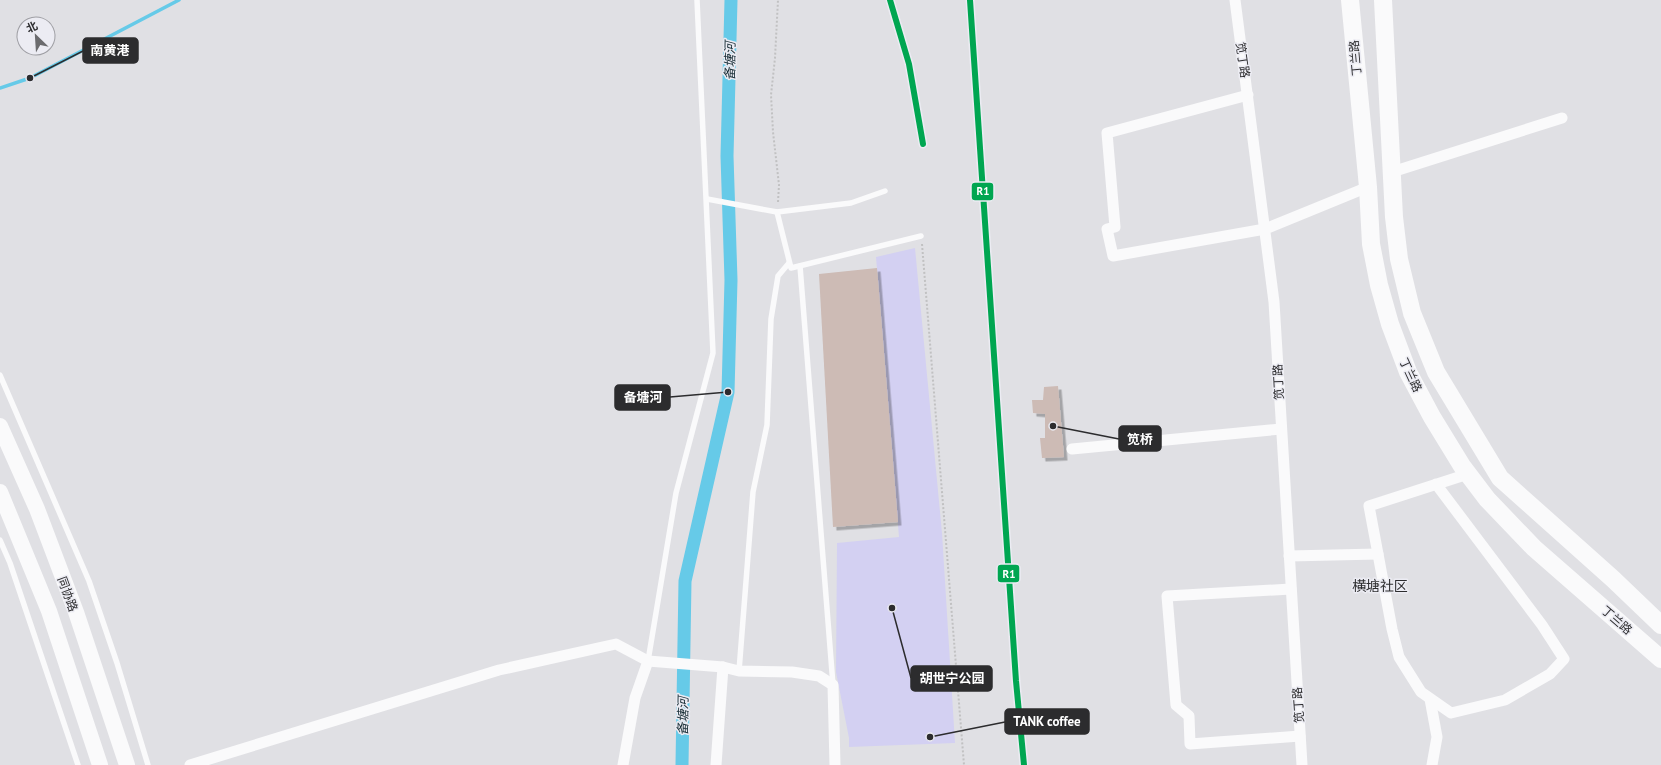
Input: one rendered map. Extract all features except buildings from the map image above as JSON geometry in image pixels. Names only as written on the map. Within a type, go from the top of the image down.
[{"type":"main road","name":"丁兰路","points":[[1350,0],[1368,187],[1371,244],[1379,285],[1390,324],[1408,372],[1432,417],[1468,474],[1487,499],[1534,548],[1661,659]]},
{"type":"main road","name":"丁兰路","points":[[1382,0],[1394,217],[1399,259],[1412,313],[1436,372],[1500,478],[1613,579],[1661,625]]},
{"type":"main road","name":"同协路","points":[[0,426],[43,524],[76,612],[127,765]]},
{"type":"main road","name":"同协路","points":[[0,492],[50,611],[100,765]]},
{"type":"street","name":"笕丁路","points":[[1235,0],[1274,302],[1288,556],[1302,765]]},
{"type":"street","points":[[1248,95],[1108,133],[1116,226],[1107,228],[1113,256],[1265,229],[1368,187]]},
{"type":"street","points":[[1392,172],[1562,118]]},
{"type":"street","points":[[1072,449],[1281,429]]},
{"type":"street","points":[[1436,484],[1542,625],[1564,659],[1550,674],[1504,700],[1451,713],[1421,692],[1399,658],[1392,629],[1369,506],[1436,484],[1468,474]]},
{"type":"street","points":[[1288,556],[1378,554]]},
{"type":"street","points":[[1291,589],[1167,596],[1176,704],[1188,716],[1190,744],[1300,736]]},
{"type":"street","points":[[190,765],[506,669],[616,644],[651,661],[706,667],[723,667],[739,671],[792,672],[819,676],[833,686],[835,765]]},
{"type":"street","points":[[624,765],[635,698],[651,661]]},
{"type":"street","points":[[716,765],[723,667]]},
{"type":"street","points":[[1430,699],[1437,737],[1432,765]]},
{"type":"lane","points":[[651,661],[676,493],[713,352],[697,0]]},
{"type":"lane","points":[[707,199],[777,212],[852,203],[885,191]]},
{"type":"lane","points":[[777,212],[790,268],[921,236]]},
{"type":"lane","points":[[739,671],[753,492],[767,425],[771,319],[778,276],[789,262]]},
{"type":"lane","points":[[800,266],[833,686]]},
{"type":"lane","points":[[0,375],[89,581],[148,765]]},
{"type":"lane","points":[[0,540],[12,570],[78,765]]},
{"type":"path","points":[[777,212],[779,185],[773,132],[772,95],[776,58],[778,0]]},
{"type":"path","points":[[921,236],[964,765]]},
{"type":"shaded area","points":[[915,248],[942,533],[955,743],[849,747],[849,738],[836,672],[837,543],[899,537],[876,257]]},
{"type":"waterway","points":[[0,88],[30,78],[179,0]]},
{"type":"waterway","name":"备塘河","points":[[682,765],[685,581],[728,392],[731,280],[727,156],[731,0]]},
{"type":"transit line","name":"R1","points":[[890,0],[909,64],[923,144]]},
{"type":"transit line","name":"R1","points":[[970,0],[1016,681],[1024,765]]},
{"type":"place","name":"南黄港","points":[[30,78]]},
{"type":"place","name":"备塘河","points":[[728,392]]},
{"type":"place","name":"笕桥","points":[[1053,426]]},
{"type":"place","name":"胡世宁公园","points":[[892,608]]},
{"type":"place","name":"TANK coffee","points":[[930,737]]},
{"type":"district","name":"横塘社区","points":[[1380,586]]}]
